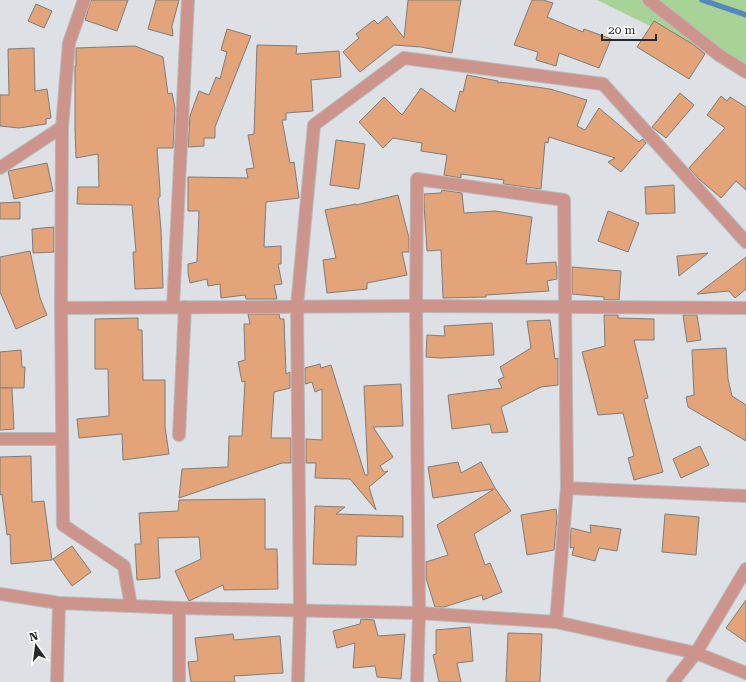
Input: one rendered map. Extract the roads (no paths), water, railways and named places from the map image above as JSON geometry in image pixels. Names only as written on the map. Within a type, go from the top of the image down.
[{"type":"street","points":[[84,0],[69,43],[62,127],[61,308],[63,525],[124,566],[131,606]]},
{"type":"street","points":[[179,435],[179,307],[188,0]]},
{"type":"street","points":[[649,0],[719,55],[746,72]]},
{"type":"street","points":[[298,682],[300,610],[297,306],[314,125],[404,58],[603,84],[746,242]]},
{"type":"street","points":[[0,168],[62,127]]},
{"type":"street","points":[[417,682],[419,613],[416,306],[418,179],[564,200],[567,488],[556,622]]},
{"type":"street","points":[[61,308],[297,306],[746,308]]},
{"type":"street","points":[[0,439],[62,439]]},
{"type":"street","points":[[567,488],[746,496]]},
{"type":"street","points":[[673,682],[696,653],[746,569]]},
{"type":"street","points":[[0,594],[59,603],[179,608],[419,613],[556,622],[696,653],[746,673]]},
{"type":"street","points":[[57,682],[59,603]]},
{"type":"street","points":[[179,608],[179,682]]},
{"type":"waterway","points":[[702,0],[746,15]]}]
